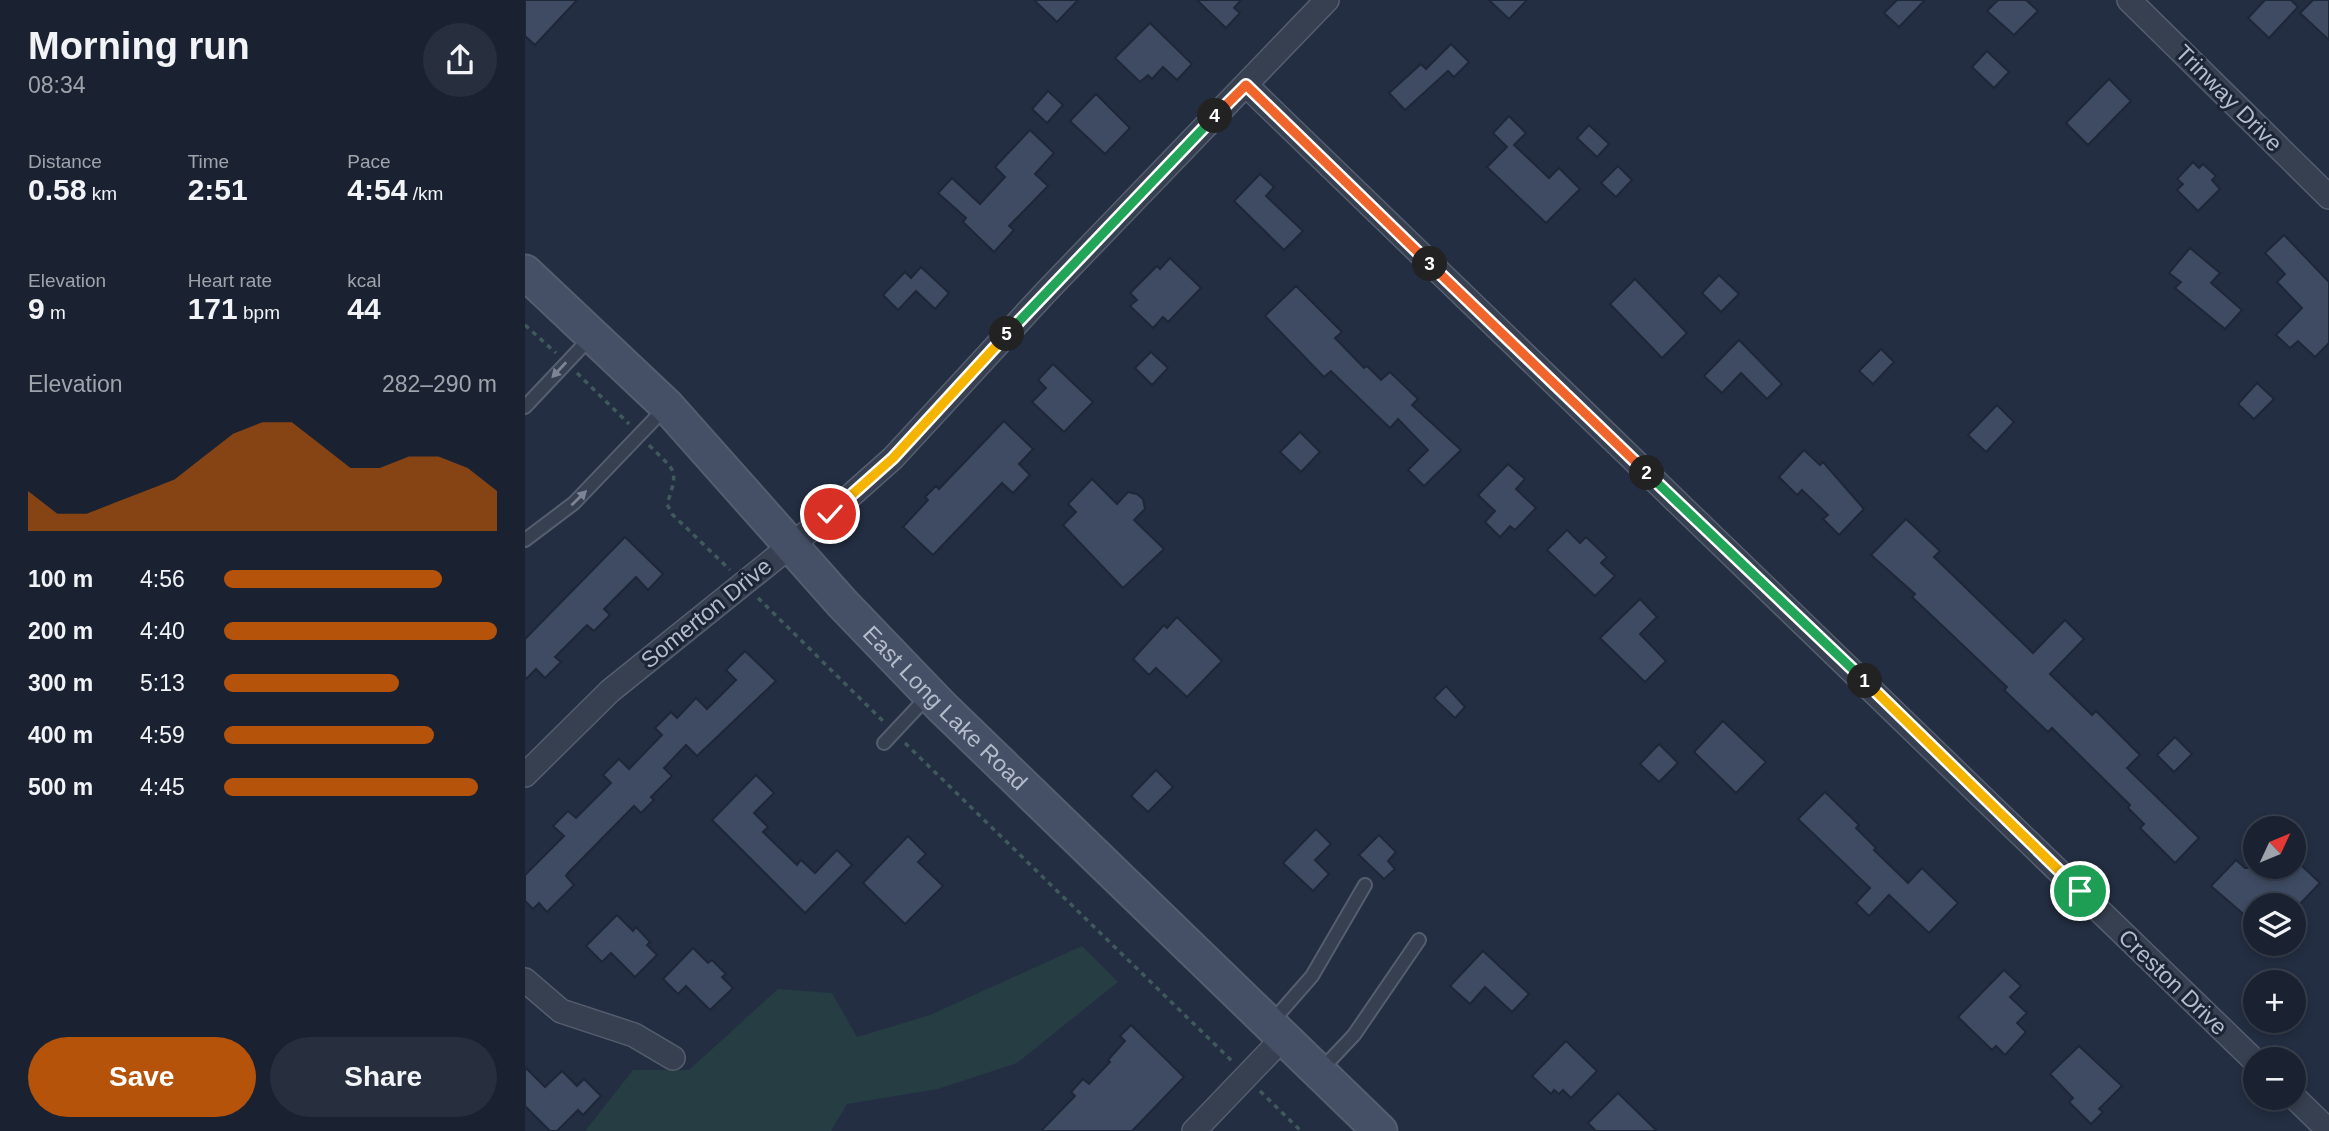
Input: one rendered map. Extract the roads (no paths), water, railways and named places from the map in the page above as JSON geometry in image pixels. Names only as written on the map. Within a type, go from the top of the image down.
[{"type":"main road","name":"East Long Lake Road","points":[[525,272],[667,406],[860,622],[930,694],[1380,1131]]},
{"type":"street","name":"Somerton Drive","points":[[525,775],[618,684],[792,545],[893,458],[1327,0]]},
{"type":"street","name":"Trinway Drive","points":[[2129,0],[2329,197]]},
{"type":"street","name":"Creston Drive","points":[[1246,85],[2243,1049]]},
{"type":"street","points":[[525,979],[561,1010],[592,1024],[634,1035],[673,1058]]},
{"type":"street","points":[[1193,1131],[1277,1031]]},
{"type":"street","points":[[2306,1109],[2329,1131]]},
{"type":"lane","points":[[525,407],[593,334]]},
{"type":"lane","points":[[525,540],[574,503],[667,406]]},
{"type":"lane","points":[[884,743],[930,694]]},
{"type":"lane","points":[[1277,1031],[1365,885]]},
{"type":"lane","points":[[1319,1073],[1353,1035],[1419,940]]}]
